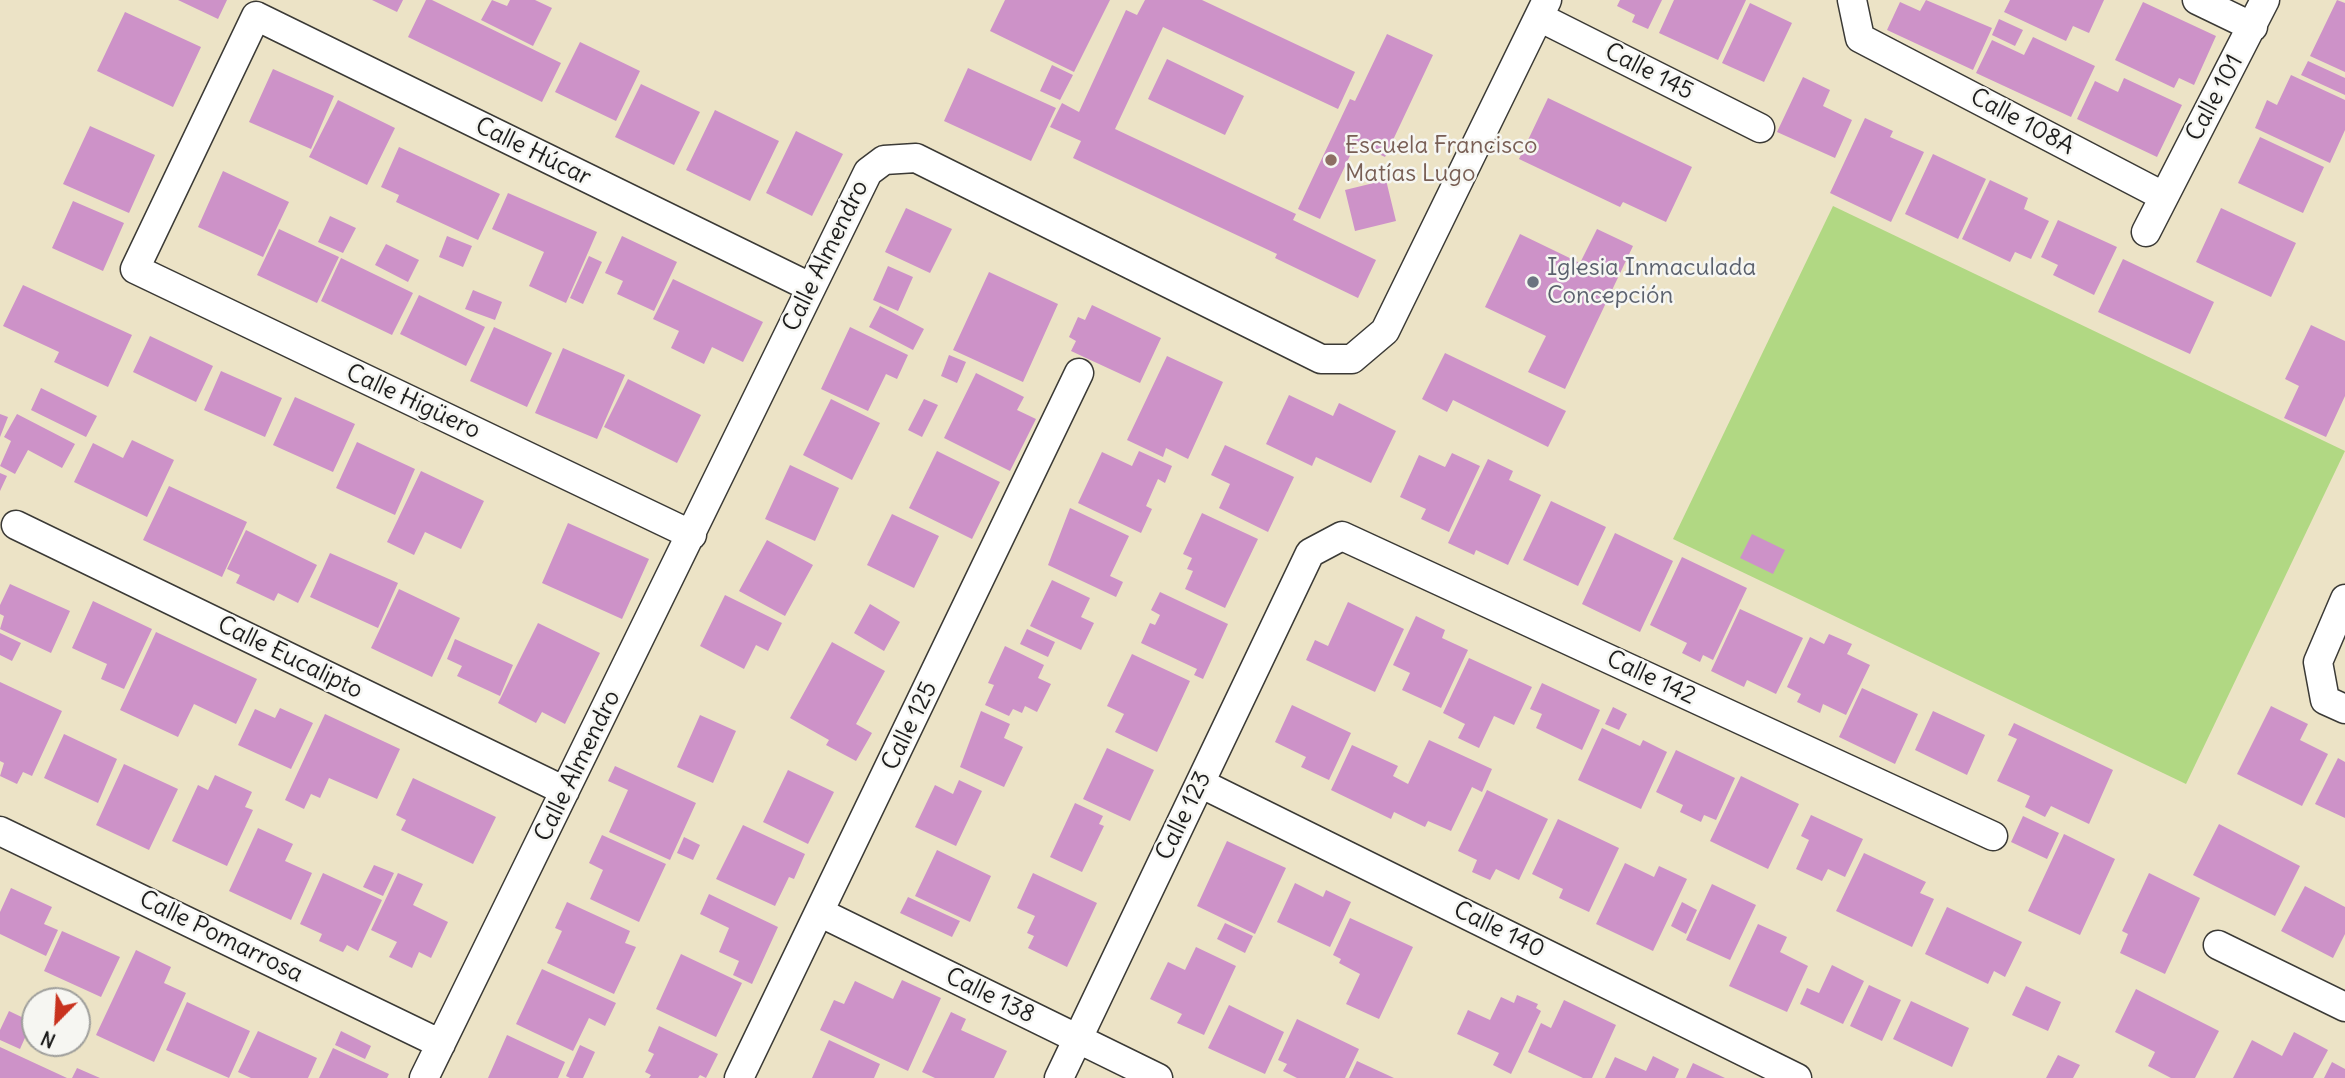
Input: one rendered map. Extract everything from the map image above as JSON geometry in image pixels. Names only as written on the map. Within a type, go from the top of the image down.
[{"type":"street","points":[[2197,0],[2253,27]]},
{"type":"street","name":"Calle 101","points":[[2163,196],[2266,0]]},
{"type":"street","name":"Calle 145","points":[[1543,9],[1760,128]]},
{"type":"street","name":"Calle Almendro","points":[[424,1078],[692,535],[867,172],[884,160],[916,158],[1321,359],[1352,359],[1385,331],[1543,9]]},
{"type":"street","name":"Calle 108A","points":[[1854,11],[1860,38],[2163,196]]},
{"type":"street","name":"Calle Húcar","points":[[256,16],[810,287]]},
{"type":"street","name":"Calle Higüero","points":[[256,16],[135,269],[692,535]]},
{"type":"street","points":[[2146,232],[2163,196]]},
{"type":"street","name":"Calle 125","points":[[739,1078],[821,914],[1079,373]]},
{"type":"street","name":"Calle Eucalipto","points":[[16,525],[565,791]]},
{"type":"street","name":"Calle 142","points":[[1310,554],[1342,536],[1993,835]]},
{"type":"street","name":"Calle 123","points":[[1059,1078],[1310,554]]},
{"type":"street","points":[[2345,599],[2318,662],[2325,700],[2345,709]]},
{"type":"street","name":"Calle 140","points":[[1200,783],[1797,1078]]},
{"type":"street","name":"Calle Pomarrosa","points":[[0,831],[441,1044]]},
{"type":"street","name":"Calle 138","points":[[821,914],[1158,1078]]},
{"type":"street","points":[[2218,945],[2345,1007]]},
{"type":"green space","points":[[1833,206],[2345,451],[2186,784],[1673,539]]},
{"type":"building","points":[[178,0],[227,0],[218,19]]},
{"type":"building","points":[[372,0],[403,0],[397,12]]},
{"type":"building","points":[[426,0],[432,0],[561,63],[542,102],[408,37]]},
{"type":"building","points":[[492,0],[507,6],[510,0],[535,0],[552,8],[533,46],[481,20]]},
{"type":"building","points":[[1005,0],[1110,0],[1074,72],[990,31]]},
{"type":"building","points":[[1145,0],[1202,0],[1355,72],[1338,109],[1163,27],[1115,129],[1296,214],[1293,220],[1376,260],[1358,298],[1275,258],[1277,254],[1073,158],[1081,141],[1050,127],[1062,103],[1079,112],[1126,10],[1137,15]]},
{"type":"building","points":[[1620,0],[1662,0],[1648,29],[1632,22],[1635,15],[1617,6]]},
{"type":"building","points":[[1674,0],[1746,0],[1718,60],[1659,33]]},
{"type":"building","points":[[1926,0],[1992,28],[1973,70],[1887,30],[1900,2],[1920,11]]},
{"type":"building","points":[[2010,0],[2104,0],[2089,33],[2073,26],[2066,41],[2004,12]]},
{"type":"building","points":[[2337,0],[2345,3],[2345,72],[2310,56]]},
{"type":"building","points":[[2143,2],[2216,36],[2194,85],[2179,78],[2174,88],[2115,60]]},
{"type":"building","points":[[1750,3],[1792,23],[1764,82],[1722,63]]},
{"type":"building","points":[[125,12],[201,47],[173,107],[97,71]]},
{"type":"building","points":[[1999,19],[2023,30],[2015,46],[1992,35]]},
{"type":"building","points":[[1387,34],[1433,55],[1385,157],[1356,143],[1320,219],[1298,209],[1350,99],[1355,101]]},
{"type":"building","points":[[2033,37],[2095,66],[2071,117],[1976,73],[1992,40],[2024,55]]},
{"type":"building","points":[[580,42],[640,71],[616,121],[555,92]]},
{"type":"building","points":[[1167,59],[1244,96],[1225,135],[1148,99]]},
{"type":"building","points":[[2308,61],[2345,78],[2345,95],[2301,75]]},
{"type":"building","points":[[1052,65],[1073,75],[1060,100],[1040,91]]},
{"type":"building","points":[[968,68],[1056,108],[1031,161],[944,121]]},
{"type":"building","points":[[273,69],[334,96],[311,149],[249,122]]},
{"type":"building","points":[[2291,75],[2345,100],[2345,130],[2330,163],[2255,128],[2267,100],[2277,105]]},
{"type":"building","points":[[1803,77],[1830,90],[1823,106],[1852,120],[1835,158],[1777,132]]},
{"type":"building","points":[[2124,78],[2182,105],[2157,157],[2077,119],[2095,81],[2118,92]]},
{"type":"building","points":[[641,84],[700,112],[674,165],[615,137]]},
{"type":"building","points":[[1548,98],[1692,167],[1666,222],[1623,202],[1620,207],[1519,159]]},
{"type":"building","points":[[338,100],[395,128],[367,185],[309,157]]},
{"type":"building","points":[[715,110],[779,141],[750,201],[686,170]]},
{"type":"building","points":[[1865,118],[1893,131],[1890,137],[1924,152],[1891,222],[1830,193]]},
{"type":"building","points":[[90,126],[155,155],[129,213],[63,184]]},
{"type":"building","points":[[796,131],[843,154],[812,216],[766,193]]},
{"type":"building","points":[[2260,137],[2324,167],[2303,213],[2238,183]]},
{"type":"building","points":[[399,147],[500,194],[478,240],[396,202],[399,195],[381,187]]},
{"type":"building","points":[[1933,154],[1986,179],[1958,239],[1905,214]]},
{"type":"building","points":[[223,171],[289,202],[263,257],[198,227]]},
{"type":"building","points":[[1386,180],[1396,221],[1355,231],[1345,190]]},
{"type":"building","points":[[1990,180],[2028,198],[2024,209],[2049,221],[2031,259],[2015,252],[2010,262],[1962,239]]},
{"type":"building","points":[[508,193],[597,232],[566,303],[529,286],[544,252],[492,229]]},
{"type":"building","points":[[73,201],[124,223],[103,271],[52,248]]},
{"type":"building","points":[[906,208],[952,229],[930,273],[885,252]]},
{"type":"building","points":[[2221,208],[2296,243],[2271,297],[2196,262]]},
{"type":"building","points":[[330,216],[356,228],[343,253],[318,242]]},
{"type":"building","points":[[2058,220],[2117,247],[2094,295],[2053,275],[2058,265],[2041,257]]},
{"type":"building","points":[[279,229],[339,257],[317,303],[257,275]]},
{"type":"building","points":[[1597,229],[1633,246],[1565,389],[1528,372],[1546,336],[1485,307],[1520,234],[1580,263]]},
{"type":"building","points":[[447,236],[472,246],[463,267],[439,257]]},
{"type":"building","points":[[622,236],[677,262],[654,311],[617,294],[623,281],[605,273]]},
{"type":"building","points":[[386,244],[419,260],[408,282],[375,265]]},
{"type":"building","points":[[589,256],[602,262],[583,304],[570,298]]},
{"type":"building","points":[[341,258],[413,293],[392,335],[321,301]]},
{"type":"building","points":[[2123,259],[2214,302],[2190,354],[2098,312]]},
{"type":"building","points":[[888,266],[913,277],[898,311],[873,300]]},
{"type":"building","points":[[989,272],[1058,304],[1023,382],[953,350]]},
{"type":"building","points":[[673,279],[763,322],[743,362],[712,347],[704,364],[671,348],[679,331],[653,319]]},
{"type":"building","points":[[23,285],[132,335],[108,387],[54,362],[59,352],[3,326]]},
{"type":"building","points":[[473,290],[502,302],[495,320],[465,309]]},
{"type":"building","points":[[419,295],[485,327],[466,366],[400,334]]},
{"type":"building","points":[[1092,305],[1161,338],[1140,383],[1071,351],[1076,341],[1069,337],[1078,317],[1085,320]]},
{"type":"building","points":[[880,306],[924,329],[913,350],[869,327]]},
{"type":"building","points":[[2311,325],[2345,341],[2345,396],[2326,437],[2284,418],[2299,386],[2285,379]]},
{"type":"building","points":[[494,327],[552,353],[527,407],[470,381]]},
{"type":"building","points":[[850,327],[908,355],[897,379],[886,374],[868,411],[821,389]]},
{"type":"building","points":[[150,336],[213,366],[196,402],[133,372]]},
{"type":"building","points":[[563,348],[625,375],[597,439],[535,413]]},
{"type":"building","points":[[1445,353],[1566,411],[1548,447],[1453,400],[1447,412],[1422,399]]},
{"type":"building","points":[[949,355],[966,362],[957,383],[941,376]]},
{"type":"building","points":[[1167,356],[1223,382],[1188,459],[1166,448],[1163,457],[1127,440]]},
{"type":"building","points":[[221,371],[282,398],[265,437],[204,410]]},
{"type":"building","points":[[976,373],[1024,397],[1017,410],[1036,419],[1010,471],[944,438]]},
{"type":"building","points":[[628,379],[701,415],[677,463],[604,427]]},
{"type":"building","points":[[41,388],[97,416],[86,437],[31,410]]},
{"type":"building","points":[[1289,395],[1333,416],[1339,403],[1396,431],[1371,483],[1316,457],[1312,466],[1266,444]]},
{"type":"building","points":[[295,397],[355,424],[333,472],[273,445]]},
{"type":"building","points":[[831,399],[880,423],[852,480],[803,455]]},
{"type":"building","points":[[924,399],[938,405],[922,437],[908,430]]},
{"type":"building","points":[[0,414],[8,417],[0,437]]},
{"type":"building","points":[[17,414],[75,444],[62,468],[28,450],[15,474],[0,466],[11,441],[4,437]]},
{"type":"building","points":[[132,440],[174,460],[147,517],[74,482],[93,443],[123,458]]},
{"type":"building","points":[[357,442],[415,469],[395,515],[336,488]]},
{"type":"building","points":[[1225,445],[1294,477],[1268,532],[1219,508],[1230,484],[1211,475]]},
{"type":"building","points":[[937,451],[1000,482],[972,539],[909,508]]},
{"type":"building","points":[[1139,451],[1172,466],[1165,483],[1158,479],[1146,506],[1152,509],[1141,533],[1078,503],[1102,452],[1132,466]]},
{"type":"building","points":[[1452,453],[1480,466],[1449,532],[1421,519],[1426,509],[1400,497],[1419,455],[1445,467]]},
{"type":"building","points":[[1488,459],[1513,471],[1509,480],[1541,495],[1508,565],[1476,550],[1474,555],[1448,543]]},
{"type":"building","points":[[790,465],[839,488],[815,541],[765,519]]},
{"type":"building","points":[[421,471],[484,501],[461,549],[425,532],[414,555],[387,542]]},
{"type":"building","points":[[0,473],[7,476],[0,491]]},
{"type":"building","points":[[169,486],[247,522],[222,577],[143,540]]},
{"type":"building","points":[[1551,501],[1606,527],[1578,586],[1523,560]]},
{"type":"building","points":[[1070,508],[1129,536],[1110,576],[1123,582],[1116,597],[1048,565]]},
{"type":"building","points":[[1202,513],[1258,539],[1225,608],[1185,589],[1193,571],[1187,569],[1192,558],[1183,554]]},
{"type":"building","points":[[892,514],[939,536],[914,588],[867,565]]},
{"type":"building","points":[[568,523],[649,559],[622,619],[542,583]]},
{"type":"building","points":[[246,530],[317,565],[298,603],[278,593],[274,601],[236,583],[240,575],[227,569]]},
{"type":"building","points":[[1615,533],[1673,561],[1640,632],[1582,604]]},
{"type":"building","points":[[1752,534],[1785,550],[1773,574],[1740,558]]},
{"type":"building","points":[[767,540],[813,565],[785,616],[739,591]]},
{"type":"building","points":[[330,553],[398,583],[378,628],[310,597]]},
{"type":"building","points":[[1682,557],[1747,588],[1713,660],[1703,655],[1700,662],[1682,653],[1687,643],[1650,625]]},
{"type":"building","points":[[1052,580],[1090,598],[1081,617],[1094,623],[1081,650],[1030,626]]},
{"type":"building","points":[[10,584],[70,611],[51,653],[0,629],[4,616],[0,614],[0,605]]},
{"type":"building","points":[[399,589],[460,618],[432,677],[371,648]]},
{"type":"building","points":[[1160,592],[1228,624],[1203,679],[1194,675],[1197,669],[1141,643],[1150,623],[1155,625],[1160,615],[1151,610]]},
{"type":"building","points":[[725,595],[782,623],[768,651],[756,645],[744,669],[700,646]]},
{"type":"building","points":[[93,601],[152,629],[124,689],[101,679],[107,664],[72,648]]},
{"type":"building","points":[[1348,602],[1404,629],[1375,692],[1306,660],[1315,640],[1328,646]]},
{"type":"building","points":[[870,604],[900,622],[884,651],[854,633]]},
{"type":"building","points":[[1740,609],[1803,638],[1776,694],[1747,680],[1744,687],[1711,671]]},
{"type":"building","points":[[1416,616],[1445,630],[1442,638],[1468,650],[1441,708],[1402,690],[1410,673],[1393,665]]},
{"type":"building","points":[[538,623],[600,653],[565,724],[542,712],[536,723],[498,703]]},
{"type":"building","points":[[1027,629],[1055,642],[1048,657],[1020,644]]},
{"type":"building","points":[[156,632],[257,679],[236,724],[194,704],[178,737],[120,710]]},
{"type":"building","points":[[0,633],[21,643],[12,661],[0,655]]},
{"type":"building","points":[[1829,634],[1852,644],[1847,654],[1870,665],[1846,715],[1823,704],[1820,713],[1797,702],[1801,694],[1787,687],[1810,637],[1824,644]]},
{"type":"building","points":[[455,639],[513,665],[500,696],[457,676],[462,666],[447,659]]},
{"type":"building","points":[[832,642],[885,671],[856,724],[872,733],[856,761],[826,745],[829,740],[790,718]]},
{"type":"building","points":[[1005,646],[1044,665],[1038,678],[1051,684],[1037,712],[1025,706],[1022,713],[1013,709],[1009,716],[985,705],[994,685],[988,683]]},
{"type":"building","points":[[1132,654],[1190,681],[1157,752],[1115,732],[1124,714],[1107,706]]},
{"type":"building","points":[[1469,658],[1532,687],[1514,725],[1494,716],[1479,748],[1458,738],[1465,724],[1443,713]]},
{"type":"building","points":[[0,682],[62,711],[32,776],[23,772],[17,784],[0,776],[4,763],[0,761]]},
{"type":"building","points":[[1542,683],[1600,710],[1582,750],[1536,728],[1542,714],[1530,709]]},
{"type":"building","points":[[1862,688],[1918,714],[1895,764],[1839,737]]},
{"type":"building","points":[[1292,705],[1351,733],[1329,780],[1301,767],[1306,757],[1275,742]]},
{"type":"building","points":[[2271,706],[2308,724],[2300,740],[2328,754],[2302,806],[2237,774]]},
{"type":"building","points":[[1613,707],[1627,714],[1619,730],[1605,724]]},
{"type":"building","points":[[280,708],[313,723],[291,769],[238,745],[255,709],[275,718]]},
{"type":"building","points":[[981,711],[1010,724],[1004,738],[1023,747],[1004,787],[960,767]]},
{"type":"building","points":[[1933,711],[1985,735],[1967,775],[1915,750]]},
{"type":"building","points":[[325,714],[400,749],[377,799],[329,778],[320,798],[311,794],[304,809],[285,800]]},
{"type":"building","points":[[700,715],[736,731],[713,783],[677,767]]},
{"type":"building","points":[[2014,723],[2113,770],[2089,824],[2051,806],[2045,817],[2025,807],[2030,796],[1997,781],[2017,739],[2008,735]]},
{"type":"building","points":[[1602,728],[1640,746],[1643,740],[1667,752],[1641,809],[1578,780]]},
{"type":"building","points":[[64,734],[117,759],[98,803],[44,778]]},
{"type":"building","points":[[1429,740],[1492,769],[1482,792],[1472,787],[1451,831],[1428,821],[1425,827],[1394,812],[1391,819],[1331,790],[1352,745],[1398,766],[1393,776],[1408,784]]},
{"type":"building","points":[[1107,748],[1154,770],[1130,821],[1083,799]]},
{"type":"building","points":[[1676,750],[1735,778],[1716,820],[1704,815],[1701,822],[1680,812],[1683,805],[1656,792]]},
{"type":"building","points":[[2338,758],[2345,762],[2345,818],[2315,804]]},
{"type":"building","points":[[124,764],[178,789],[149,850],[96,825]]},
{"type":"building","points":[[615,766],[696,803],[670,860],[609,832],[628,790],[608,781]]},
{"type":"building","points":[[788,770],[834,792],[808,844],[763,822]]},
{"type":"building","points":[[215,775],[252,792],[245,807],[253,810],[227,866],[172,841],[198,785],[208,790]]},
{"type":"building","points":[[1741,776],[1799,804],[1768,869],[1710,841]]},
{"type":"building","points":[[413,778],[496,817],[473,864],[401,830],[406,820],[396,815]]},
{"type":"building","points":[[959,780],[982,791],[956,846],[915,827],[935,785],[953,794]]},
{"type":"building","points":[[1487,790],[1548,819],[1519,880],[1496,869],[1490,880],[1472,872],[1477,860],[1458,851]]},
{"type":"building","points":[[1075,803],[1103,816],[1099,824],[1104,826],[1082,872],[1050,857]]},
{"type":"building","points":[[1811,815],[1863,839],[1845,877],[1828,869],[1822,881],[1796,869],[1809,840],[1801,836]]},
{"type":"building","points":[[2023,816],[2059,833],[2047,859],[2011,842]]},
{"type":"building","points":[[1558,819],[1619,848],[1589,912],[1559,898],[1563,889],[1532,874]]},
{"type":"building","points":[[2219,824],[2300,866],[2275,916],[2193,875]]},
{"type":"building","points":[[743,825],[805,854],[794,879],[789,877],[775,906],[716,879]]},
{"type":"building","points":[[258,828],[293,844],[285,861],[312,873],[291,920],[229,891]]},
{"type":"building","points":[[2064,834],[2115,859],[2080,935],[2028,911]]},
{"type":"building","points":[[602,835],[666,864],[639,922],[590,899],[603,870],[589,863]]},
{"type":"building","points":[[684,837],[700,845],[693,860],[677,853]]},
{"type":"building","points":[[1227,841],[1286,868],[1255,934],[1197,906]]},
{"type":"building","points":[[937,850],[991,876],[970,922],[915,896]]},
{"type":"building","points":[[1864,853],[1926,882],[1920,893],[1934,899],[1912,947],[1836,911]]},
{"type":"building","points":[[1625,863],[1654,877],[1659,866],[1687,879],[1653,951],[1596,924]]},
{"type":"building","points":[[374,865],[394,873],[383,896],[363,887]]},
{"type":"building","points":[[323,873],[382,900],[358,951],[347,945],[343,952],[319,941],[322,934],[300,924]]},
{"type":"building","points":[[398,873],[423,884],[413,905],[448,922],[431,958],[419,952],[412,968],[389,957],[397,942],[371,930]]},
{"type":"building","points":[[1033,873],[1097,903],[1067,967],[1028,948],[1034,936],[1027,933],[1035,916],[1017,908]]},
{"type":"building","points":[[2149,873],[2200,898],[2165,974],[2120,953],[2128,934],[2122,931]]},
{"type":"building","points":[[1295,883],[1323,897],[1326,890],[1351,902],[1330,947],[1277,922]]},
{"type":"building","points":[[1712,884],[1756,905],[1730,960],[1686,940]]},
{"type":"building","points":[[2305,886],[2345,907],[2345,934],[2333,958],[2281,931]]},
{"type":"building","points":[[11,888],[52,907],[44,924],[58,930],[46,956],[0,934],[0,912]]},
{"type":"building","points":[[709,894],[778,927],[752,984],[733,975],[739,961],[719,952],[729,928],[700,914]]},
{"type":"building","points":[[908,897],[960,921],[952,937],[900,913]]},
{"type":"building","points":[[567,902],[630,931],[625,943],[636,947],[614,994],[547,963],[562,931],[555,928]]},
{"type":"building","points":[[1682,902],[1697,910],[1686,934],[1671,926]]},
{"type":"building","points":[[1947,907],[2022,942],[2005,977],[1994,971],[1988,984],[1925,954]]},
{"type":"building","points":[[1350,918],[1413,947],[1379,1019],[1346,1004],[1360,974],[1339,963],[1341,959],[1333,955]]},
{"type":"building","points":[[1225,923],[1253,936],[1245,953],[1217,939]]},
{"type":"building","points":[[1758,924],[1787,937],[1780,952],[1808,966],[1787,1012],[1729,986]]},
{"type":"building","points":[[62,931],[120,957],[101,997],[91,992],[91,987],[79,987],[44,971]]},
{"type":"building","points":[[1196,947],[1236,966],[1204,1035],[1177,1023],[1182,1014],[1150,999],[1168,962],[1185,970]]},
{"type":"building","points":[[136,950],[171,967],[164,983],[186,993],[154,1062],[96,1035]]},
{"type":"building","points":[[681,954],[742,983],[716,1037],[656,1009]]},
{"type":"building","points":[[1832,965],[1864,981],[1843,1024],[1800,1004],[1807,988],[1819,993]]},
{"type":"building","points":[[542,969],[616,1003],[605,1026],[589,1018],[573,1051],[516,1024]]},
{"type":"building","points":[[902,980],[941,998],[908,1071],[820,1030],[834,1000],[844,1004],[855,981],[893,999]]},
{"type":"building","points":[[1869,985],[1901,1000],[1882,1041],[1850,1026]]},
{"type":"building","points":[[2026,986],[2061,1002],[2048,1031],[2012,1015]]},
{"type":"building","points":[[2136,989],[2219,1031],[2195,1078],[2171,1078],[2148,1066],[2155,1052],[2115,1032]]},
{"type":"building","points":[[1517,995],[1538,1004],[1536,1008],[1541,1011],[1511,1074],[1493,1065],[1499,1053],[1457,1034],[1468,1010],[1490,1020],[1501,997],[1514,1003]]},
{"type":"building","points":[[1564,1000],[1616,1025],[1592,1078],[1583,1078],[1528,1052],[1541,1023],[1551,1028]]},
{"type":"building","points":[[1911,1001],[1969,1028],[1952,1067],[1893,1039]]},
{"type":"building","points":[[187,1002],[250,1031],[229,1078],[166,1050]]},
{"type":"building","points":[[1229,1005],[1284,1032],[1265,1074],[1208,1048]]},
{"type":"building","points":[[9,1011],[21,1017],[20,1049],[0,1040],[0,1030]]},
{"type":"building","points":[[951,1012],[966,1019],[961,1030],[1007,1051],[994,1078],[935,1078],[922,1072]]},
{"type":"building","points":[[1297,1019],[1359,1049],[1345,1078],[1297,1078],[1283,1071],[1287,1064],[1278,1060]]},
{"type":"building","points":[[659,1026],[718,1054],[706,1078],[700,1075],[698,1078],[649,1078],[651,1075],[645,1072],[654,1054],[648,1051]]},
{"type":"building","points":[[258,1031],[317,1058],[308,1078],[251,1078],[238,1072]]},
{"type":"building","points":[[341,1031],[371,1046],[365,1059],[335,1045]]},
{"type":"building","points":[[2294,1032],[2328,1050],[2313,1078],[2233,1078],[2252,1040],[2282,1056]]},
{"type":"building","points":[[507,1035],[565,1062],[558,1078],[488,1078]]},
{"type":"building","points":[[829,1040],[880,1064],[874,1078],[812,1078]]},
{"type":"building","points":[[580,1045],[595,1052],[583,1078],[570,1078],[566,1076]]},
{"type":"building","points":[[0,1047],[67,1078],[0,1078]]},
{"type":"building","points":[[333,1048],[389,1074],[387,1078],[319,1078]]},
{"type":"building","points":[[2058,1055],[2080,1065],[2073,1078],[2046,1078]]},
{"type":"building","points":[[1653,1056],[1679,1069],[1675,1078],[1605,1078],[1615,1057],[1646,1071]]},
{"type":"building","points":[[1357,1061],[1394,1078],[1349,1078]]},
{"type":"building","points":[[2332,1062],[2345,1069],[2345,1078],[2324,1078]]},
{"type":"building","points":[[1693,1063],[1725,1078],[1686,1078]]},
{"type":"building","points":[[77,1068],[100,1078],[72,1078]]},
{"type":"place","name":"Escuela Francisco Matías Lugo","points":[[1331,160]]},
{"type":"place","name":"Iglesia Inmaculada Concepción","points":[[1533,282]]}]
